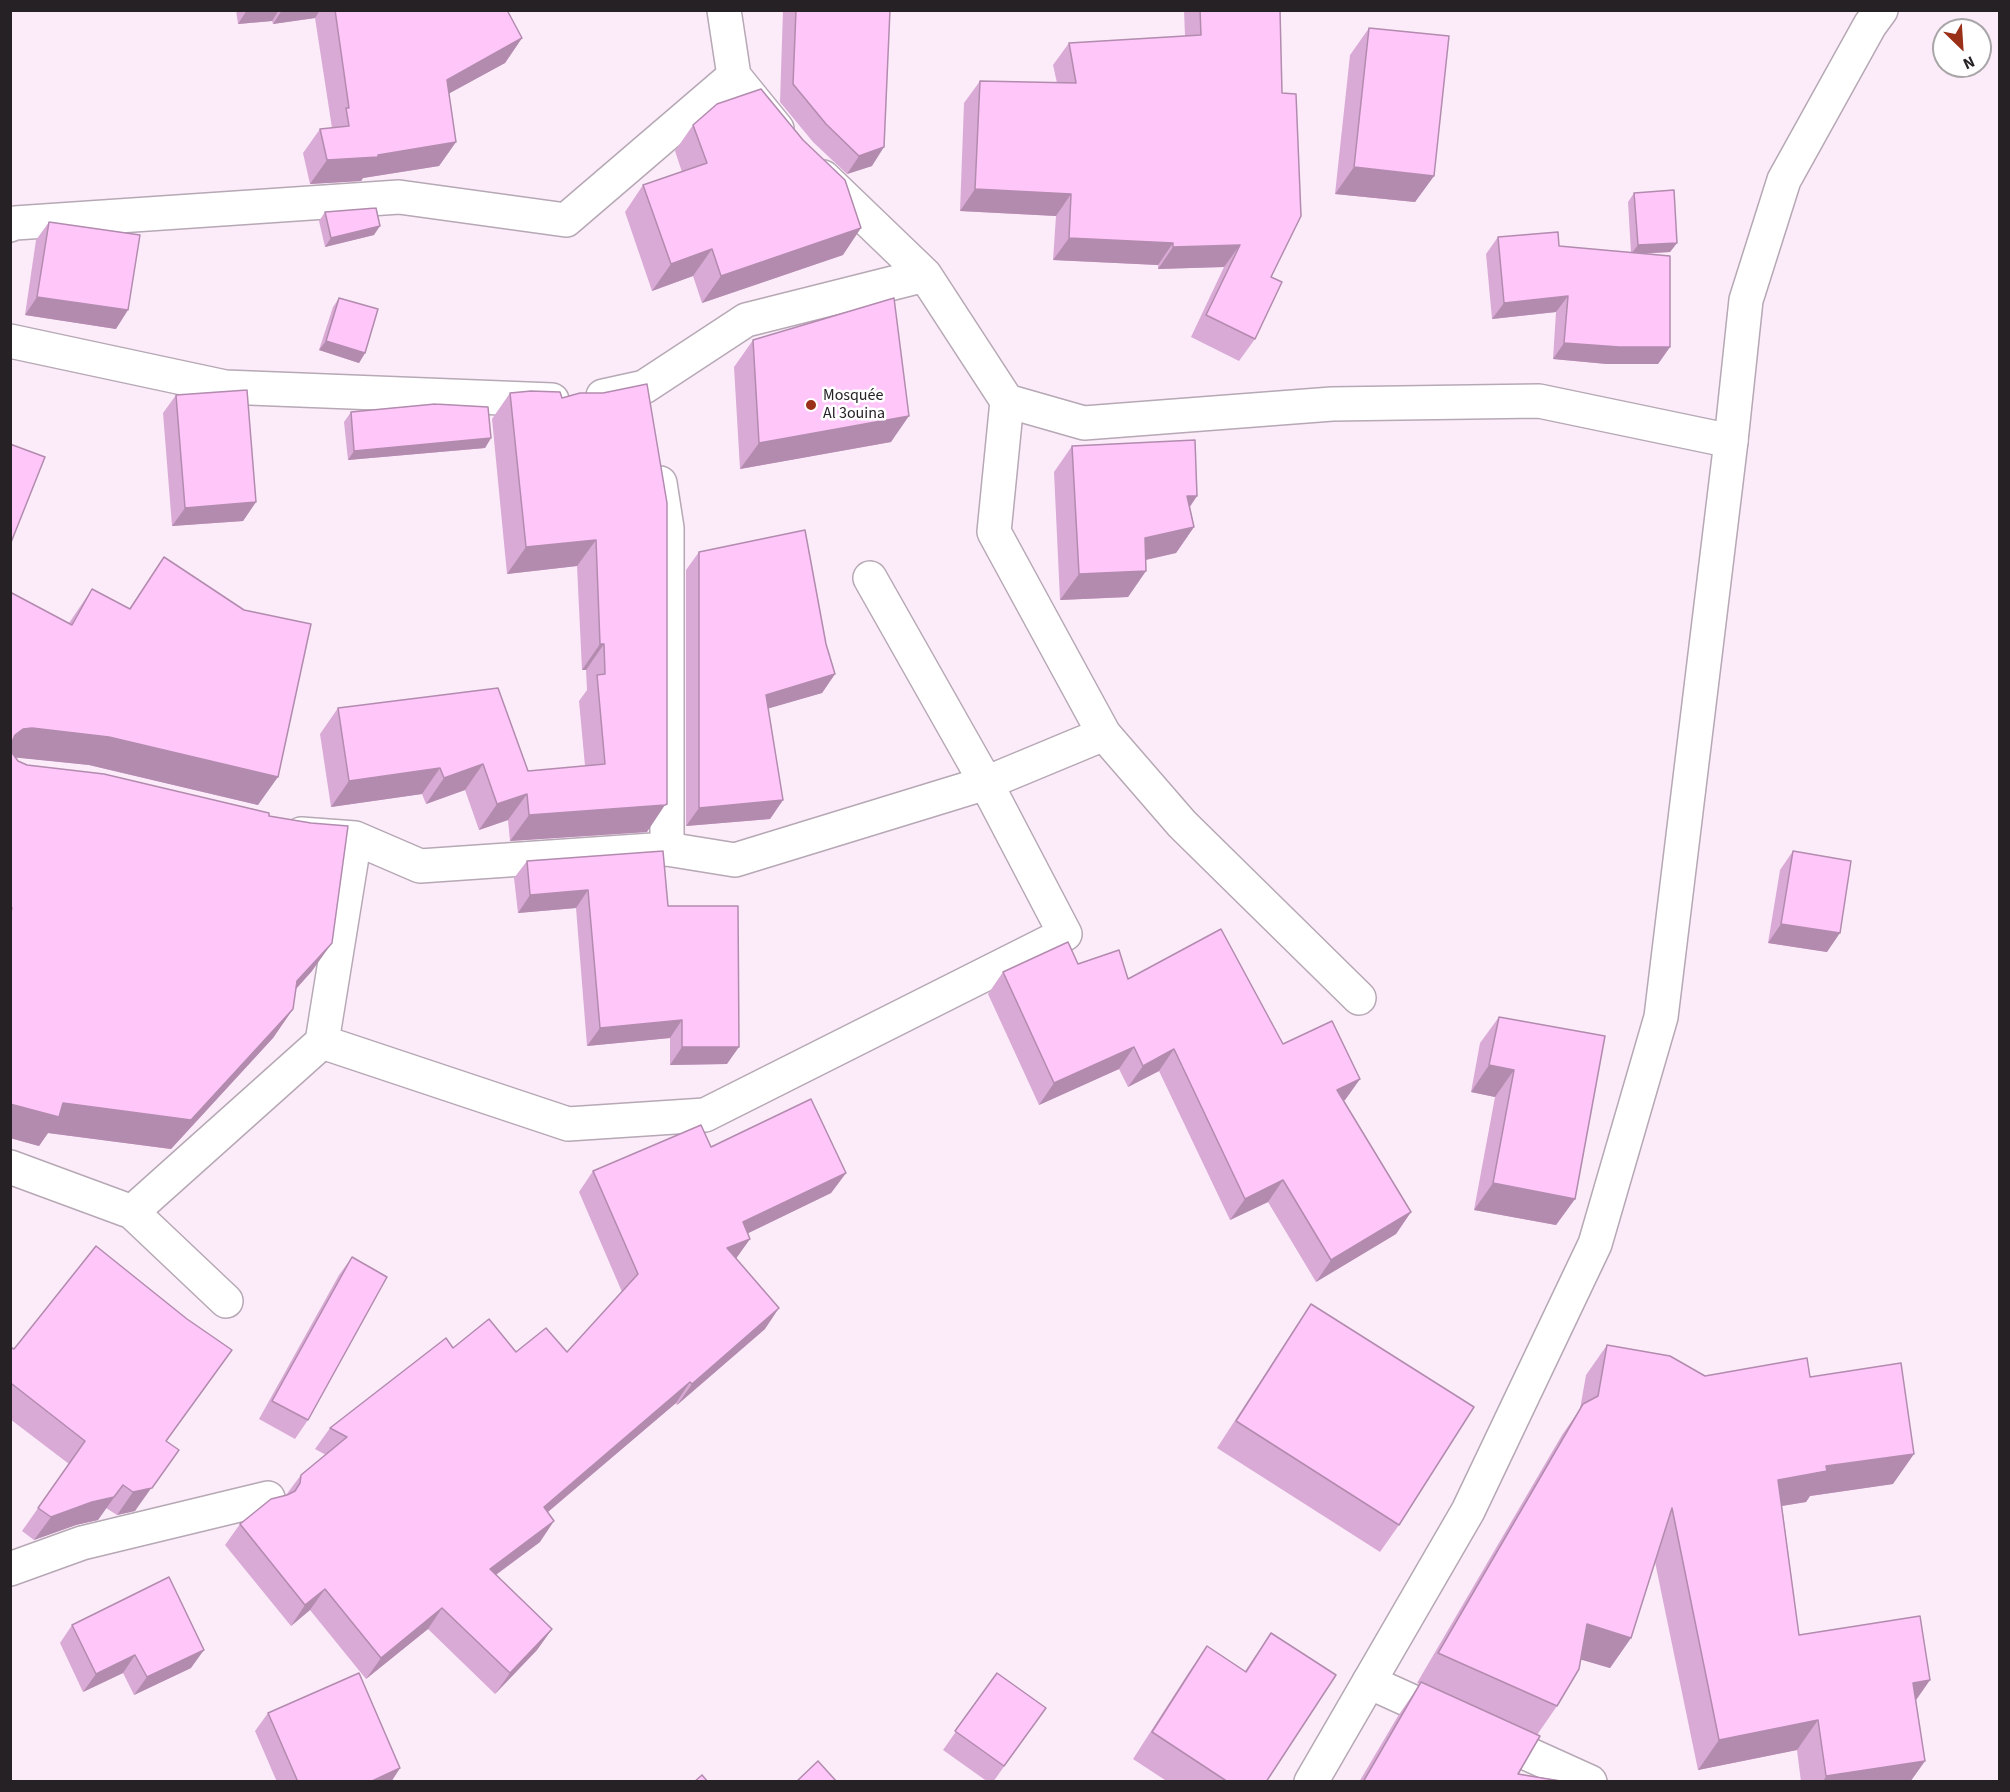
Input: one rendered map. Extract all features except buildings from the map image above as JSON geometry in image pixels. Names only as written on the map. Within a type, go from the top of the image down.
[{"type":"street","points":[[724,10],[734,76],[799,155],[925,275],[1007,401],[994,532],[1104,735],[1182,824],[1359,998]]},
{"type":"street","points":[[1311,1782],[1468,1511],[1596,1244],[1661,1017],[1746,300],[1784,180],[1870,25],[1881,10]]},
{"type":"street","points":[[10,225],[399,197],[566,220],[734,76]]},
{"type":"street","points":[[10,340],[225,387],[580,401],[646,399],[746,320],[925,275]]},
{"type":"street","points":[[1007,401],[1084,423],[1332,404],[1539,401],[1731,441]]},
{"type":"street","points":[[655,457],[667,528],[667,849]]},
{"type":"street","points":[[322,1042],[568,1125],[705,1115],[1065,934],[986,783],[870,578]]},
{"type":"street","points":[[270,828],[293,833],[354,838],[420,866],[667,849],[735,860],[986,783],[1104,735]]},
{"type":"street","points":[[132,1212],[322,1042],[354,838]]},
{"type":"street","points":[[10,1167],[132,1212],[226,1301]]},
{"type":"street","points":[[10,1569],[82,1543],[268,1498]]},
{"type":"street","points":[[1369,1682],[1590,1782]]},
{"type":"place","name":"Mosquée Al 3ouina","points":[[811,405]]}]
